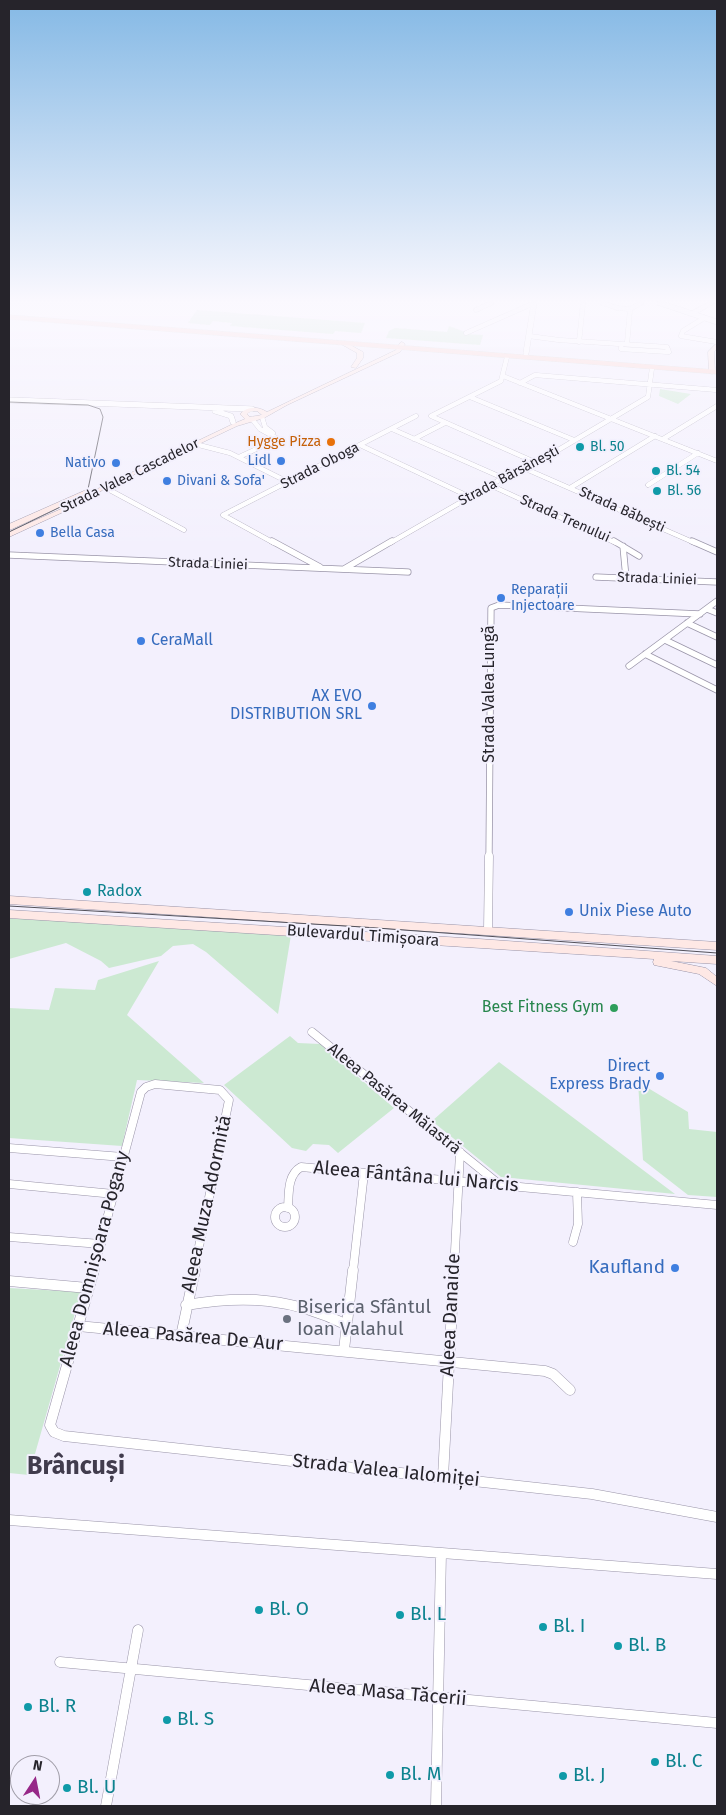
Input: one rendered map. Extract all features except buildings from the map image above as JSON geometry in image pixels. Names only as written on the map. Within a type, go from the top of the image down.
[{"type":"main road","points":[[254,409],[282,402],[311,388]]},
{"type":"main road","points":[[254,409],[264,412],[263,416],[318,388]]},
{"type":"main road","points":[[264,425],[285,404]]},
{"type":"main road","name":"Strada Valea Cascadelor","points":[[9,527],[233,422],[254,409]]},
{"type":"main road","points":[[244,415],[252,419]]},
{"type":"main road","name":"Strada Valea Cascadelor","points":[[9,535],[72,506],[104,487],[195,444],[263,416]]},
{"type":"main road","points":[[221,432],[246,425],[257,426]]},
{"type":"main road","name":"Bulevardul Timișoara","points":[[9,900],[717,946]]},
{"type":"main road","points":[[103,920],[107,907]]},
{"type":"main road","name":"Bulevardul Timișoara","points":[[9,914],[717,960]]},
{"type":"main road","points":[[668,943],[671,957]]},
{"type":"main road","points":[[605,953],[690,968],[706,973],[717,982]]},
{"type":"street","points":[[487,388],[431,417],[537,462]]},
{"type":"street","points":[[532,388],[717,461]]},
{"type":"street","name":"Strada Bârsănești","points":[[343,569],[470,496],[516,471],[526,469],[612,419],[648,397],[650,388]]},
{"type":"street","points":[[686,388],[717,390]]},
{"type":"street","points":[[470,396],[574,440]]},
{"type":"street","points":[[9,400],[254,409]]},
{"type":"street","points":[[152,405],[244,415]]},
{"type":"street","points":[[663,439],[717,406]]},
{"type":"street","points":[[215,411],[231,416],[233,422]]},
{"type":"street","points":[[263,416],[264,425],[278,439]]},
{"type":"street","name":"Strada Oboga","points":[[323,568],[223,515],[416,416]]},
{"type":"street","points":[[252,419],[265,433],[278,439]]},
{"type":"street","points":[[414,439],[445,423]]},
{"type":"street","points":[[392,429],[503,478]]},
{"type":"street","points":[[570,488],[655,436]]},
{"type":"street","points":[[239,458],[278,439]]},
{"type":"street","points":[[195,444],[230,453],[288,482]]},
{"type":"street","points":[[360,445],[470,496]]},
{"type":"street","points":[[648,485],[698,453]]},
{"type":"street","name":"Strada Băbești","points":[[526,469],[717,552]]},
{"type":"street","name":"Strada Trenului","points":[[490,485],[612,540],[639,556]]},
{"type":"street","points":[[104,487],[184,530]]},
{"type":"street","points":[[623,546],[626,578]]},
{"type":"street","name":"Strada Liniei","points":[[9,555],[408,572]]},
{"type":"street","name":"Strada Liniei","points":[[596,577],[717,582]]},
{"type":"street","points":[[629,666],[717,601]]},
{"type":"street","name":"Strada Valea Lungă","points":[[488,930],[491,608],[499,605],[700,614]]},
{"type":"street","points":[[707,608],[717,613]]},
{"type":"street","points":[[687,623],[717,637]]},
{"type":"street","points":[[665,640],[717,665]]},
{"type":"street","points":[[645,654],[717,690]]},
{"type":"street","name":"Aleea Pasărea Măiastră","points":[[312,1032],[500,1185]]},
{"type":"street","name":"Aleea Muza Adormită","points":[[146,1087],[155,1084],[220,1090],[229,1100],[181,1336]]},
{"type":"street","name":"Aleea Domnișoara Pogany","points":[[54,1432],[50,1425],[51,1420],[101,1244],[140,1092],[146,1087]]},
{"type":"street","points":[[9,1148],[123,1157]]},
{"type":"street","name":"Aleea Danaide","points":[[442,1477],[460,1152]]},
{"type":"street","name":"Aleea Fântâna lui Narcis","points":[[288,1208],[292,1174],[297,1168],[301,1167],[717,1205]]},
{"type":"street","points":[[344,1350],[364,1172]]},
{"type":"street","points":[[9,1184],[114,1194]]},
{"type":"street","points":[[573,1242],[577,1236],[578,1229],[577,1192]]},
{"type":"street","points":[[9,1237],[101,1244]]},
{"type":"street","points":[[9,1281],[88,1288]]},
{"type":"street","name":"Aleea Pasărea De Aur","points":[[186,1305],[219,1299],[250,1298],[280,1301],[312,1308],[347,1325]]},
{"type":"street","name":"Aleea Pasărea De Aur","points":[[78,1326],[449,1360],[545,1371],[553,1374],[570,1390]]},
{"type":"street","name":"Strada Valea Ialomiței","points":[[54,1432],[64,1436],[608,1496],[717,1517]]},
{"type":"street","points":[[9,1523],[717,1574]]},
{"type":"street","points":[[436,1806],[441,1553]]},
{"type":"street","points":[[106,1806],[138,1630]]},
{"type":"street","name":"Aleea Masa Tăcerii","points":[[60,1662],[717,1723]]},
{"type":"green space","points":[[660,389],[691,394],[678,404],[659,396]]},
{"type":"green space","points":[[9,918],[291,935],[278,1014],[206,952],[193,944],[173,946],[161,956],[109,968],[101,961],[66,943],[9,959]]},
{"type":"green space","points":[[159,961],[127,1015],[204,1083],[137,1080],[122,1146],[9,1138],[9,1008],[49,1010],[55,988],[95,990],[98,980]]},
{"type":"green space","points":[[290,1036],[298,1043],[320,1044],[394,1108],[338,1153],[329,1145],[313,1144],[306,1151],[292,1148],[224,1085]]},
{"type":"green space","points":[[499,1062],[675,1194],[501,1177],[432,1121]]},
{"type":"green space","points":[[638,1082],[688,1112],[689,1129],[717,1132],[717,1197],[688,1195],[643,1160]]},
{"type":"green space","points":[[9,1288],[81,1292],[29,1475],[9,1473]]},
{"type":"tram line","points":[[9,402],[88,405],[100,409],[103,417],[87,494],[9,532]]},
{"type":"tram line","points":[[9,906],[363,927],[717,953]]},
{"type":"place","name":"Hygge Pizza","points":[[331,442]]},
{"type":"place","name":"Bl. 50","points":[[580,447]]},
{"type":"place","name":"Lidl","points":[[281,461]]},
{"type":"place","name":"Nativo","points":[[116,463]]},
{"type":"place","name":"Bl. 54","points":[[656,471]]},
{"type":"place","name":"Divani & Sofa'","points":[[167,481]]},
{"type":"place","name":"Bl. 56","points":[[657,491]]},
{"type":"place","name":"Bella Casa","points":[[40,533]]},
{"type":"place","name":"Reparații Injectoare","points":[[501,598]]},
{"type":"place","name":"CeraMall","points":[[141,641]]},
{"type":"place","name":"AX EVO DISTRIBUTION SRL","points":[[372,706]]},
{"type":"place","name":"Radox","points":[[87,892]]},
{"type":"place","name":"Unix Piese Auto","points":[[569,912]]},
{"type":"place","name":"Best Fitness Gym","points":[[614,1008]]},
{"type":"place","name":"Direct Express Brady","points":[[660,1076]]},
{"type":"place","name":"Kaufland","points":[[675,1268]]},
{"type":"place","name":"Biserica Sfântul Ioan Valahul","points":[[287,1319]]},
{"type":"place","name":"Bl. O","points":[[259,1610]]},
{"type":"place","name":"Bl. L","points":[[400,1615]]},
{"type":"place","name":"Bl. I","points":[[543,1627]]},
{"type":"place","name":"Bl. B","points":[[618,1646]]},
{"type":"place","name":"Bl. R","points":[[28,1707]]},
{"type":"place","name":"Bl. S","points":[[167,1720]]},
{"type":"place","name":"Bl. C","points":[[655,1762]]},
{"type":"place","name":"Bl. M","points":[[390,1775]]},
{"type":"place","name":"Bl. J","points":[[563,1776]]},
{"type":"place","name":"Bl. U","points":[[67,1788]]},
{"type":"district","name":"Brâncuși","points":[[76,1467]]}]
